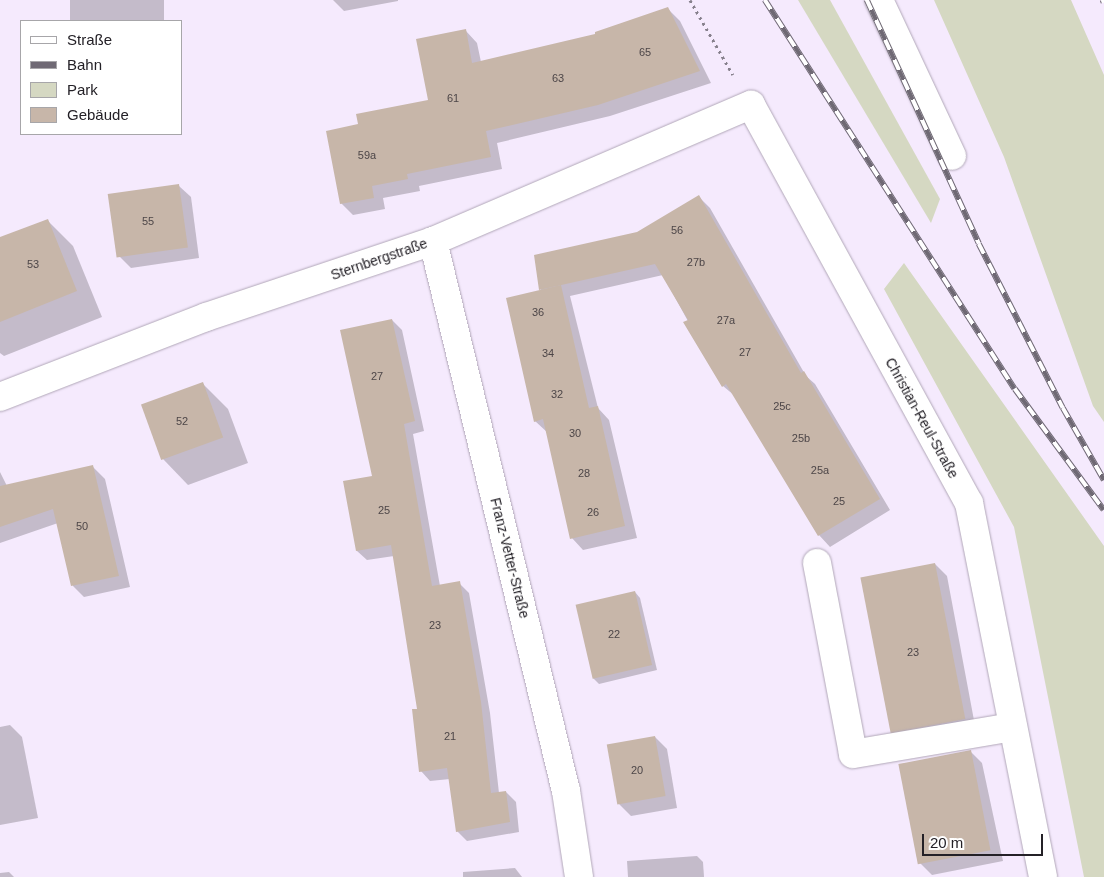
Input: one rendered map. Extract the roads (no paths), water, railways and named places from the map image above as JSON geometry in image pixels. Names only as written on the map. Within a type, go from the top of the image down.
[{"type":"street","points":[[878,0],[952,156]]},
{"type":"street","name":"Sternbergstraße","points":[[0,397],[206,317],[433,241],[751,106]]},
{"type":"street","name":"Christian-Reul-Straße","points":[[751,106],[969,503],[1044,877]]},
{"type":"street","name":"Franz-Vetter-Straße","points":[[433,241],[566,791],[578,877]]},
{"type":"street","points":[[817,563],[853,754],[1013,727]]},
{"type":"railway","points":[[765,0],[1015,389],[1104,510]]},
{"type":"railway","points":[[867,0],[979,244],[1063,408],[1104,480]]}]
